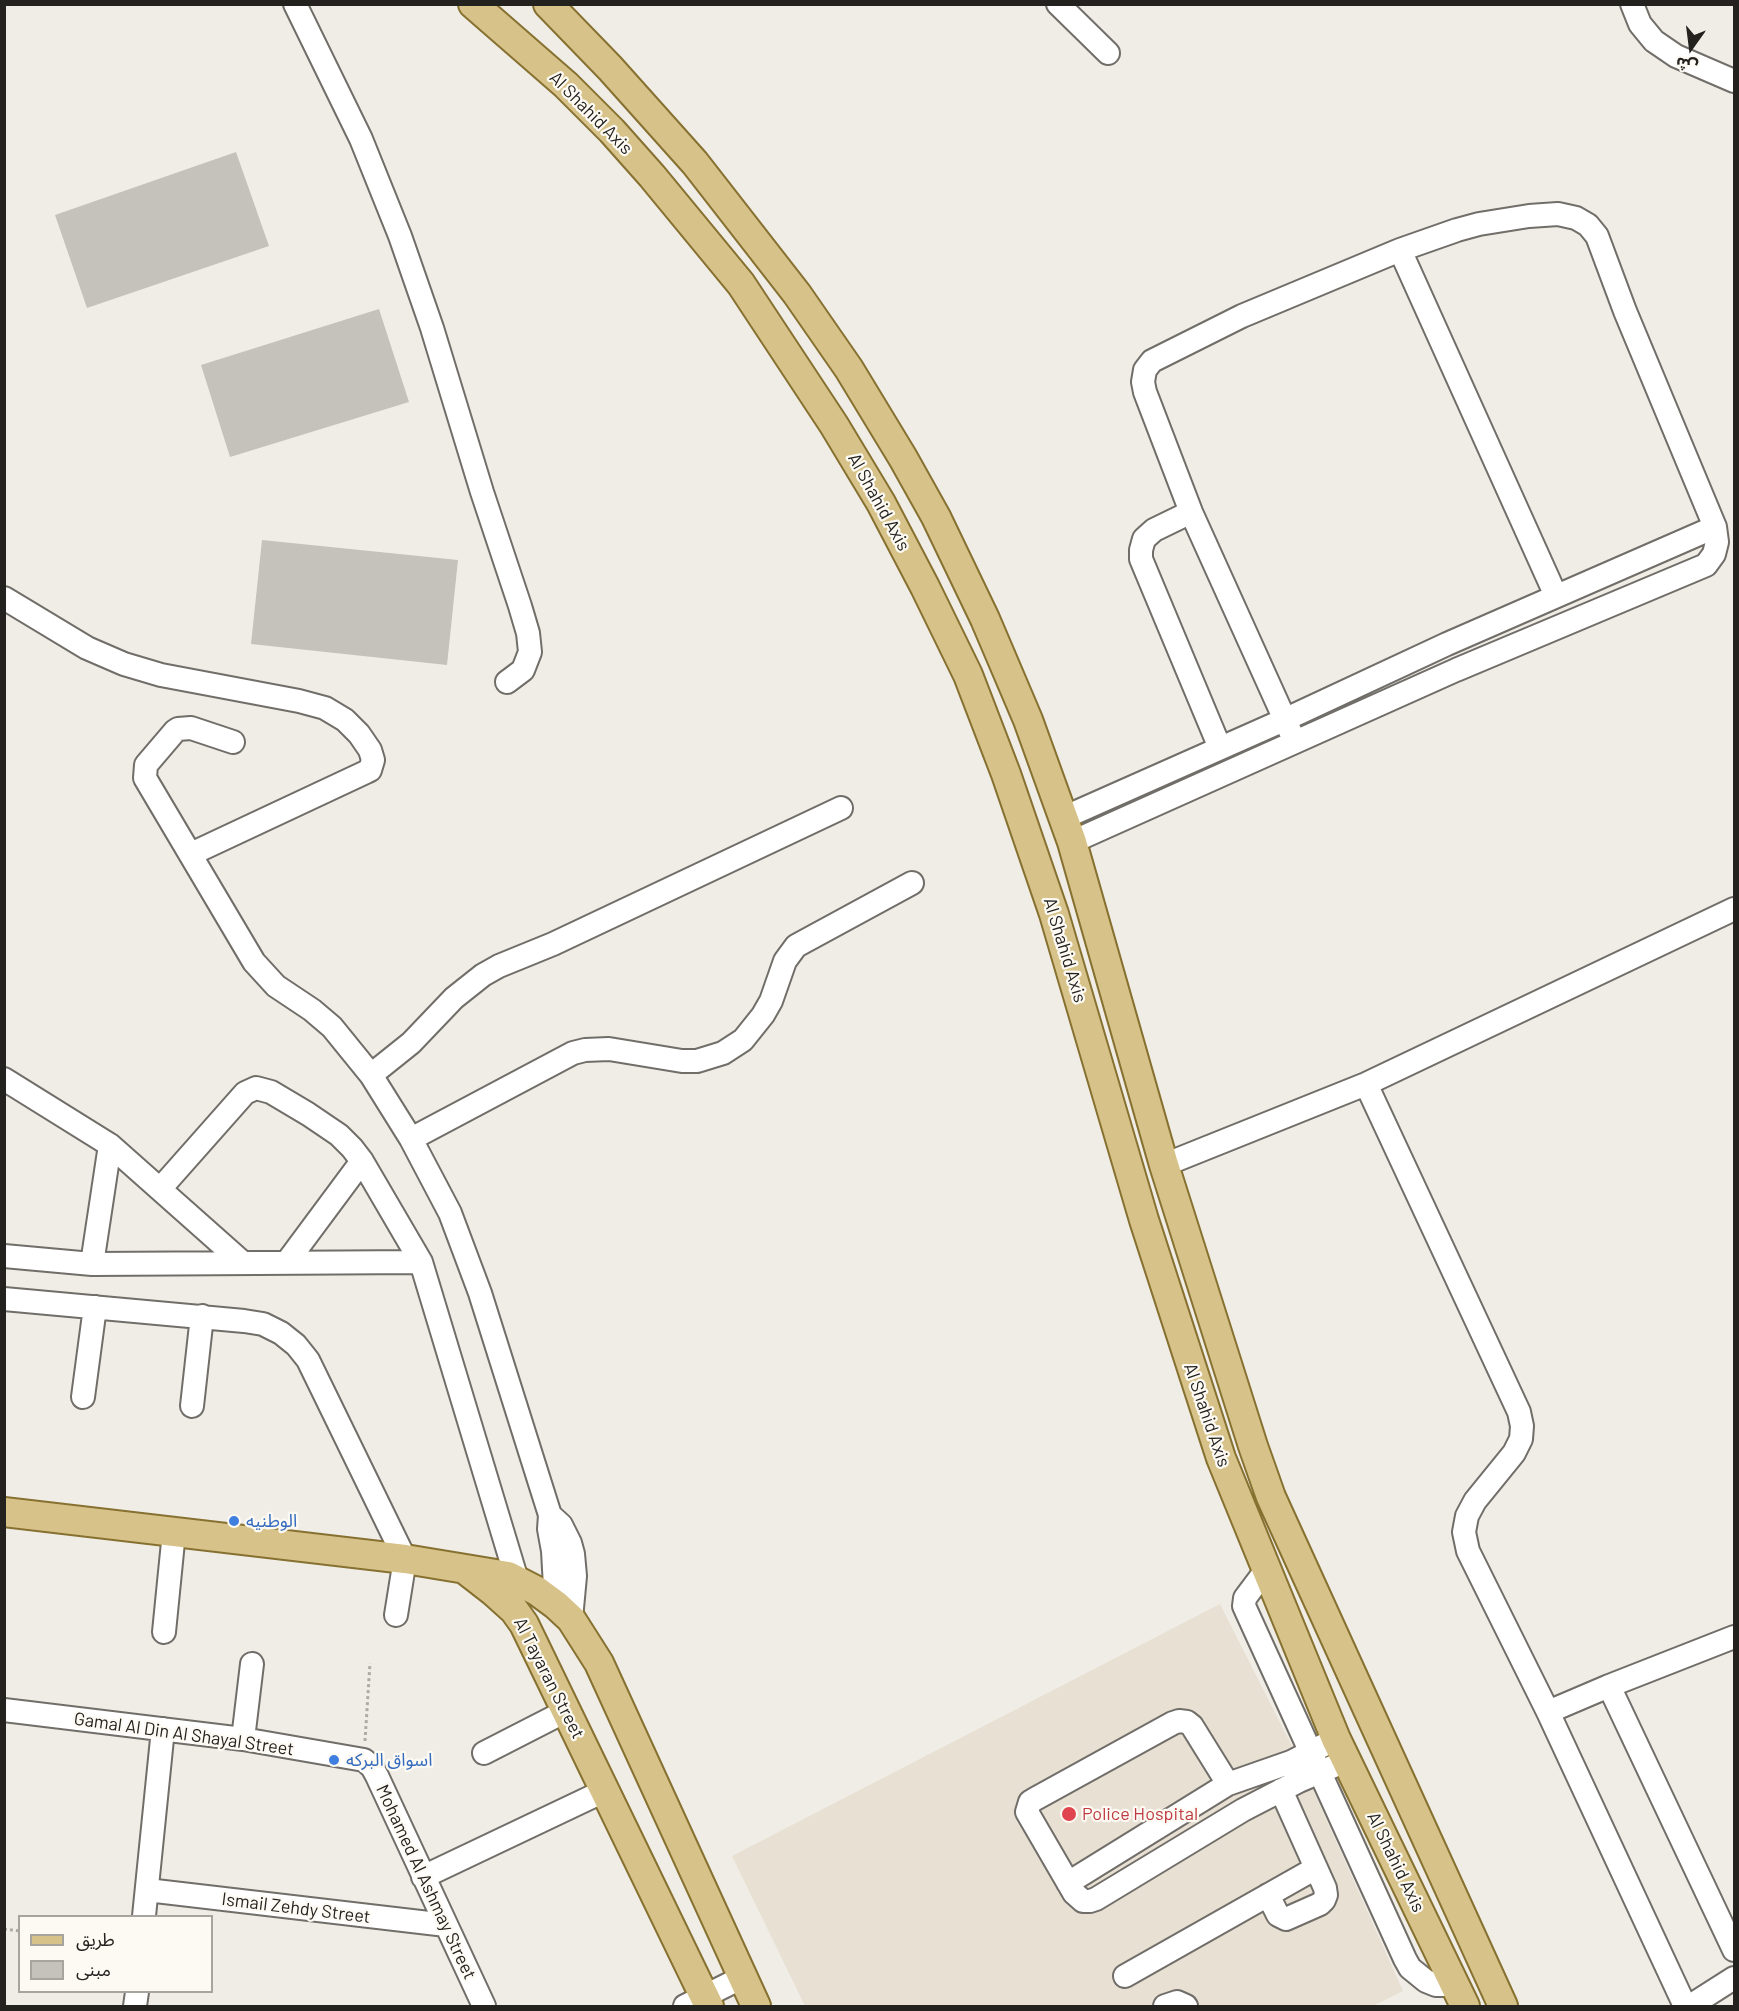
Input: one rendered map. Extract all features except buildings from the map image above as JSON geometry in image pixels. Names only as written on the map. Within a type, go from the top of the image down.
[{"type":"main road","name":"Al Shahid Axis","points":[[473,4],[566,85],[612,131],[741,284],[864,473],[925,587],[968,675],[1006,774],[1054,914],[1144,1220],[1224,1468],[1341,1750],[1460,2000]]},
{"type":"main road","name":"Al Shahid Axis","points":[[548,4],[610,68],[695,163],[797,294],[849,369],[936,517],[980,609],[1028,720],[1068,830],[1164,1166],[1246,1426],[1271,1497],[1503,2007]]},
{"type":"main road","points":[[4,1512],[405,1559],[466,1570]]},
{"type":"main road","name":"Al Tayaran Street","points":[[466,1570],[508,1576],[564,1612],[599,1664],[756,2007]]},
{"type":"main road","name":"Al Tayaran Street","points":[[466,1570],[514,1610],[524,1624],[604,1791],[699,2003]]},
{"type":"main road","points":[[535,1646],[536,1634],[541,1622],[564,1612]]},
{"type":"street","points":[[295,4],[361,140],[400,236],[432,328],[517,597],[528,633],[530,652],[523,670],[507,682]]},
{"type":"street","points":[[1058,4],[1108,52]]},
{"type":"street","points":[[1632,4],[1640,24],[1654,41],[1676,56],[1734,81]]},
{"type":"street","points":[[1068,830],[1295,742],[1456,670],[1706,565],[1714,554],[1717,542],[1715,527],[1625,311],[1597,236],[1588,225],[1576,218],[1558,214],[1479,224],[1400,250],[1242,316],[1152,361],[1145,370],[1144,392],[1191,512],[1295,742]]},
{"type":"street","points":[[1400,250],[1556,596]]},
{"type":"street","points":[[1191,512],[1155,530],[1144,539],[1141,559],[1220,748]]},
{"type":"street","points":[[1068,830],[1220,748],[1447,644],[1715,527]]},
{"type":"street","points":[[4,598],[87,648],[124,664],[161,675],[325,708],[345,720],[370,750],[373,760],[370,770],[191,854]]},
{"type":"street","points":[[1447,644],[1456,670]]},
{"type":"street","points":[[233,742],[191,728],[174,731],[146,765],[144,771],[147,783],[264,975],[327,1022],[371,1075],[411,1139],[450,1213],[480,1293],[550,1515],[561,1525],[570,1543],[575,1576],[564,1612]]},
{"type":"street","points":[[371,1075],[411,1043],[454,998],[483,975],[841,808]]},
{"type":"street","points":[[411,1139],[573,1053],[609,1049],[682,1061],[697,1061],[723,1053],[743,1040],[763,1015],[771,1001],[785,960],[796,946],[912,883]]},
{"type":"street","points":[[1164,1166],[1366,1084],[1734,909]]},
{"type":"street","points":[[4,1079],[110,1145],[243,1263]]},
{"type":"street","points":[[1366,1084],[1519,1412],[1522,1426],[1521,1439],[1514,1452],[1474,1501],[1467,1516],[1464,1532],[1468,1551],[1548,1712],[1685,2007]]},
{"type":"street","points":[[160,1189],[245,1093],[256,1088],[271,1092],[339,1135],[362,1161],[421,1262],[517,1580]]},
{"type":"street","points":[[4,1097],[43,1102]]},
{"type":"street","points":[[92,1264],[110,1145]]},
{"type":"street","points":[[287,1262],[362,1161]]},
{"type":"street","points":[[4,1256],[92,1264],[421,1262]]},
{"type":"street","points":[[4,1299],[202,1316],[263,1324],[281,1333],[296,1345],[308,1360],[405,1559],[396,1615]]},
{"type":"street","points":[[83,1397],[95,1307]]},
{"type":"street","points":[[192,1406],[202,1316]]},
{"type":"street","points":[[164,1632],[174,1532]]},
{"type":"street","points":[[1266,1570],[1245,1598],[1244,1606],[1410,1968],[1426,1981],[1460,2000]]},
{"type":"street","points":[[1548,1712],[1734,1637]]},
{"type":"street","points":[[243,1739],[252,1664]]},
{"type":"street","points":[[1609,1686],[1734,1950]]},
{"type":"street","name":"Gamal Al Din Al Shayal Street","points":[[4,1710],[243,1739],[364,1760]]},
{"type":"street","points":[[484,1753],[566,1711]]},
{"type":"street","points":[[1228,1784],[1192,1726],[1187,1722],[1179,1721],[1035,1799],[1027,1807],[1028,1817],[1078,1898],[1083,1901],[1096,1899],[1243,1810],[1274,1794],[1315,1763],[1341,1750]]},
{"type":"street","points":[[144,1915],[163,1729]]},
{"type":"street","name":"Mohamed Al Ashmay Street","points":[[364,1760],[377,1776],[484,2007]]},
{"type":"street","points":[[1068,1883],[1228,1784],[1263,1773],[1315,1763]]},
{"type":"street","points":[[423,1877],[604,1791]]},
{"type":"street","points":[[1268,1896],[1278,1915],[1286,1919],[1320,1904],[1324,1900],[1325,1888],[1309,1872],[1274,1794]]},
{"type":"street","points":[[1125,1976],[1309,1872]]},
{"type":"street","name":"Ismail Zehdy Street","points":[[147,1890],[446,1925]]},
{"type":"street","points":[[699,2003],[743,1977]]},
{"type":"street","points":[[1690,2007],[1734,1978]]},
{"type":"street","points":[[1165,2007],[1177,2002],[1186,2007]]},
{"type":"path","points":[[364,1760],[370,1663]]},
{"type":"shaded area","name":"Police Hospital","points":[[1220,1604],[1305,1772],[1403,1991],[1373,2006],[805,2006],[732,1856]]},
{"type":"place","name":"الوطنيه","points":[[234,1521]]},
{"type":"place","name":"اسواق البركه","points":[[334,1760]]},
{"type":"place","name":"Police Hospital","points":[[1069,1814]]}]
